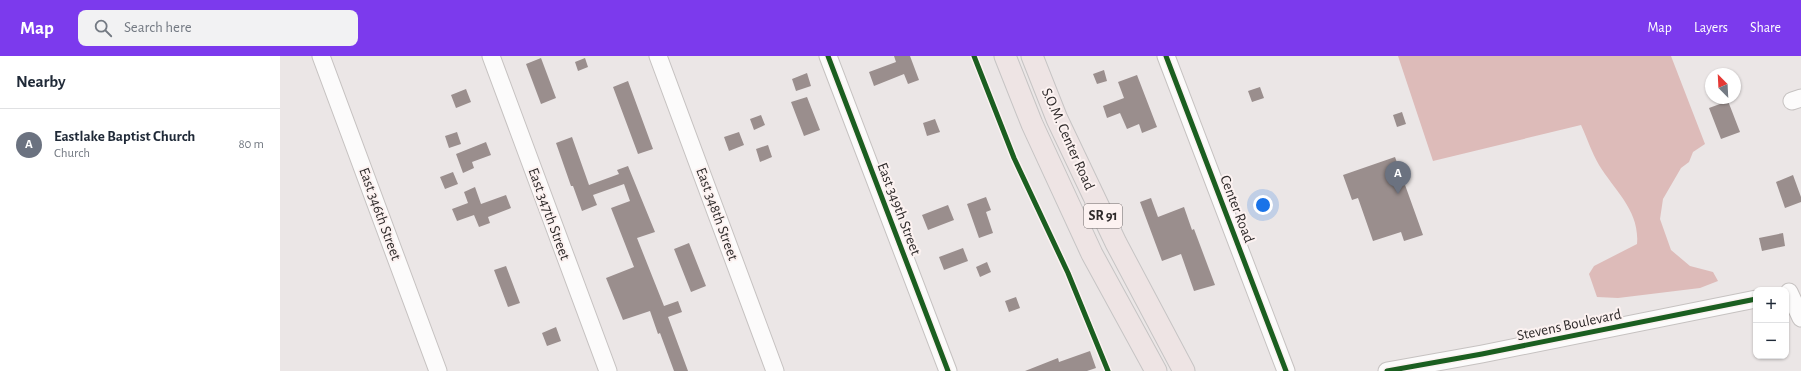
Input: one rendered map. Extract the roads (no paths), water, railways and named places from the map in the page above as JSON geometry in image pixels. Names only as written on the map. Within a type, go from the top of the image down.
[{"type":"main road","name":"S.O.M. Center Road","points":[[1005,56],[1032,124],[1092,254],[1156,371]]},
{"type":"main road","name":"S.O.M. Center Road","points":[[1032,56],[1057,119],[1112,236],[1184,371]]},
{"type":"street","name":"East 346th Street","points":[[321,56],[438,371]]},
{"type":"street","name":"East 347th Street","points":[[491,56],[608,371]]},
{"type":"street","name":"East 348th Street","points":[[658,56],[775,371]]},
{"type":"street","name":"East 349th Street","points":[[828,56],[948,371]]},
{"type":"street","name":"Center Road","points":[[1166,56],[1286,371]]},
{"type":"street","points":[[1792,292],[1801,318]]},
{"type":"street","name":"Stevens Boulevard","points":[[1387,371],[1424,368],[1753,300]]},
{"type":"place","name":"Eastlake Baptist Church","points":[[1398,194]]}]
